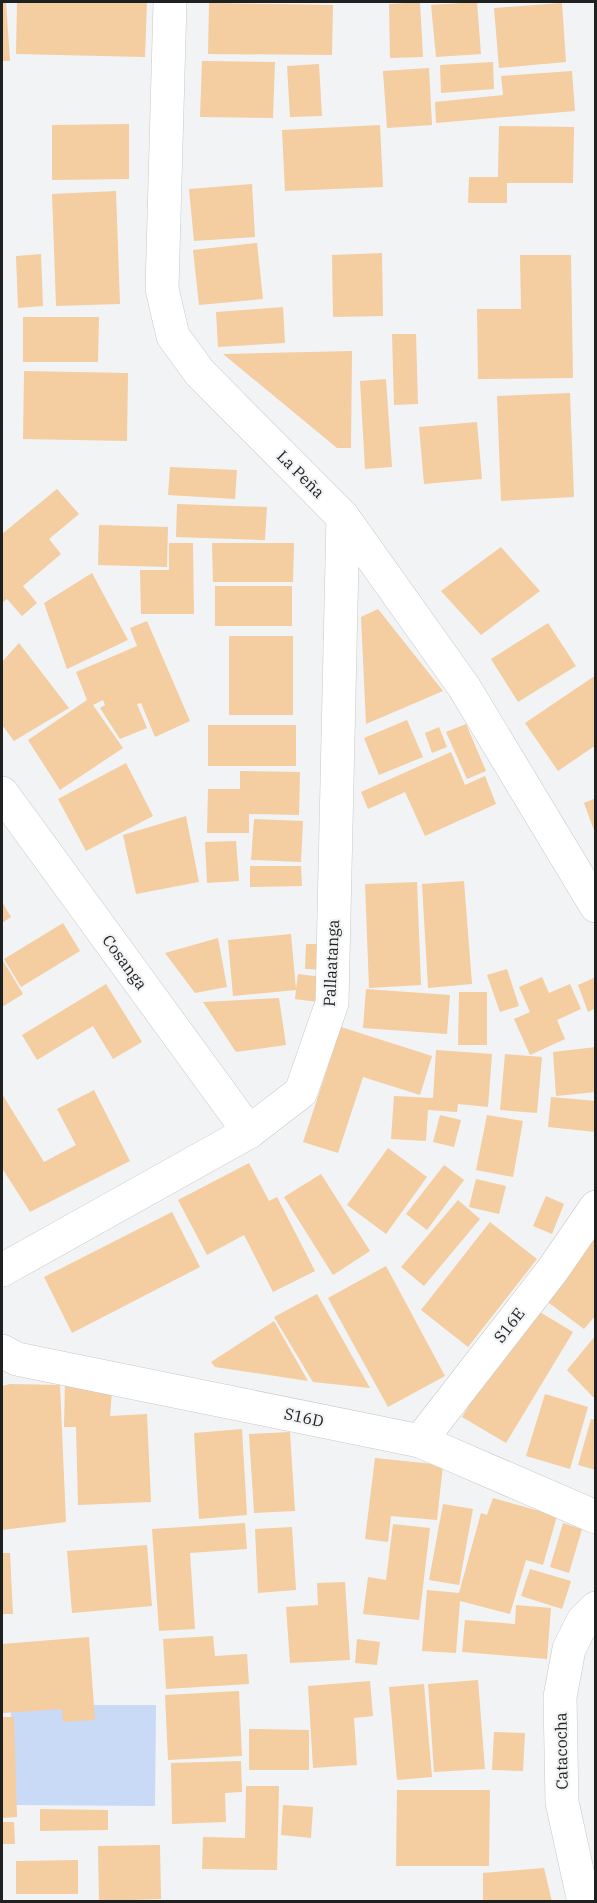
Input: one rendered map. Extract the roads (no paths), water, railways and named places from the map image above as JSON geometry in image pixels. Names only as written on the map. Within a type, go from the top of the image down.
[{"type":"street","name":"La Peña","points":[[170,2],[162,289],[173,336],[200,373],[343,517],[464,687],[596,906]]},
{"type":"street","name":"Pallaatanga","points":[[2,1270],[249,1132],[301,1092],[332,1003],[343,517]]},
{"type":"street","name":"Cosanga","points":[[2,793],[249,1132]]},
{"type":"street","name":"S16E","points":[[420,1441],[552,1271],[596,1207]]},
{"type":"street","name":"S16D","points":[[2,1351],[17,1359],[420,1441],[596,1517]]},
{"type":"street","name":"Catacocha","points":[[584,1902],[562,1802],[560,1696],[569,1649],[583,1621],[596,1608]]}]
